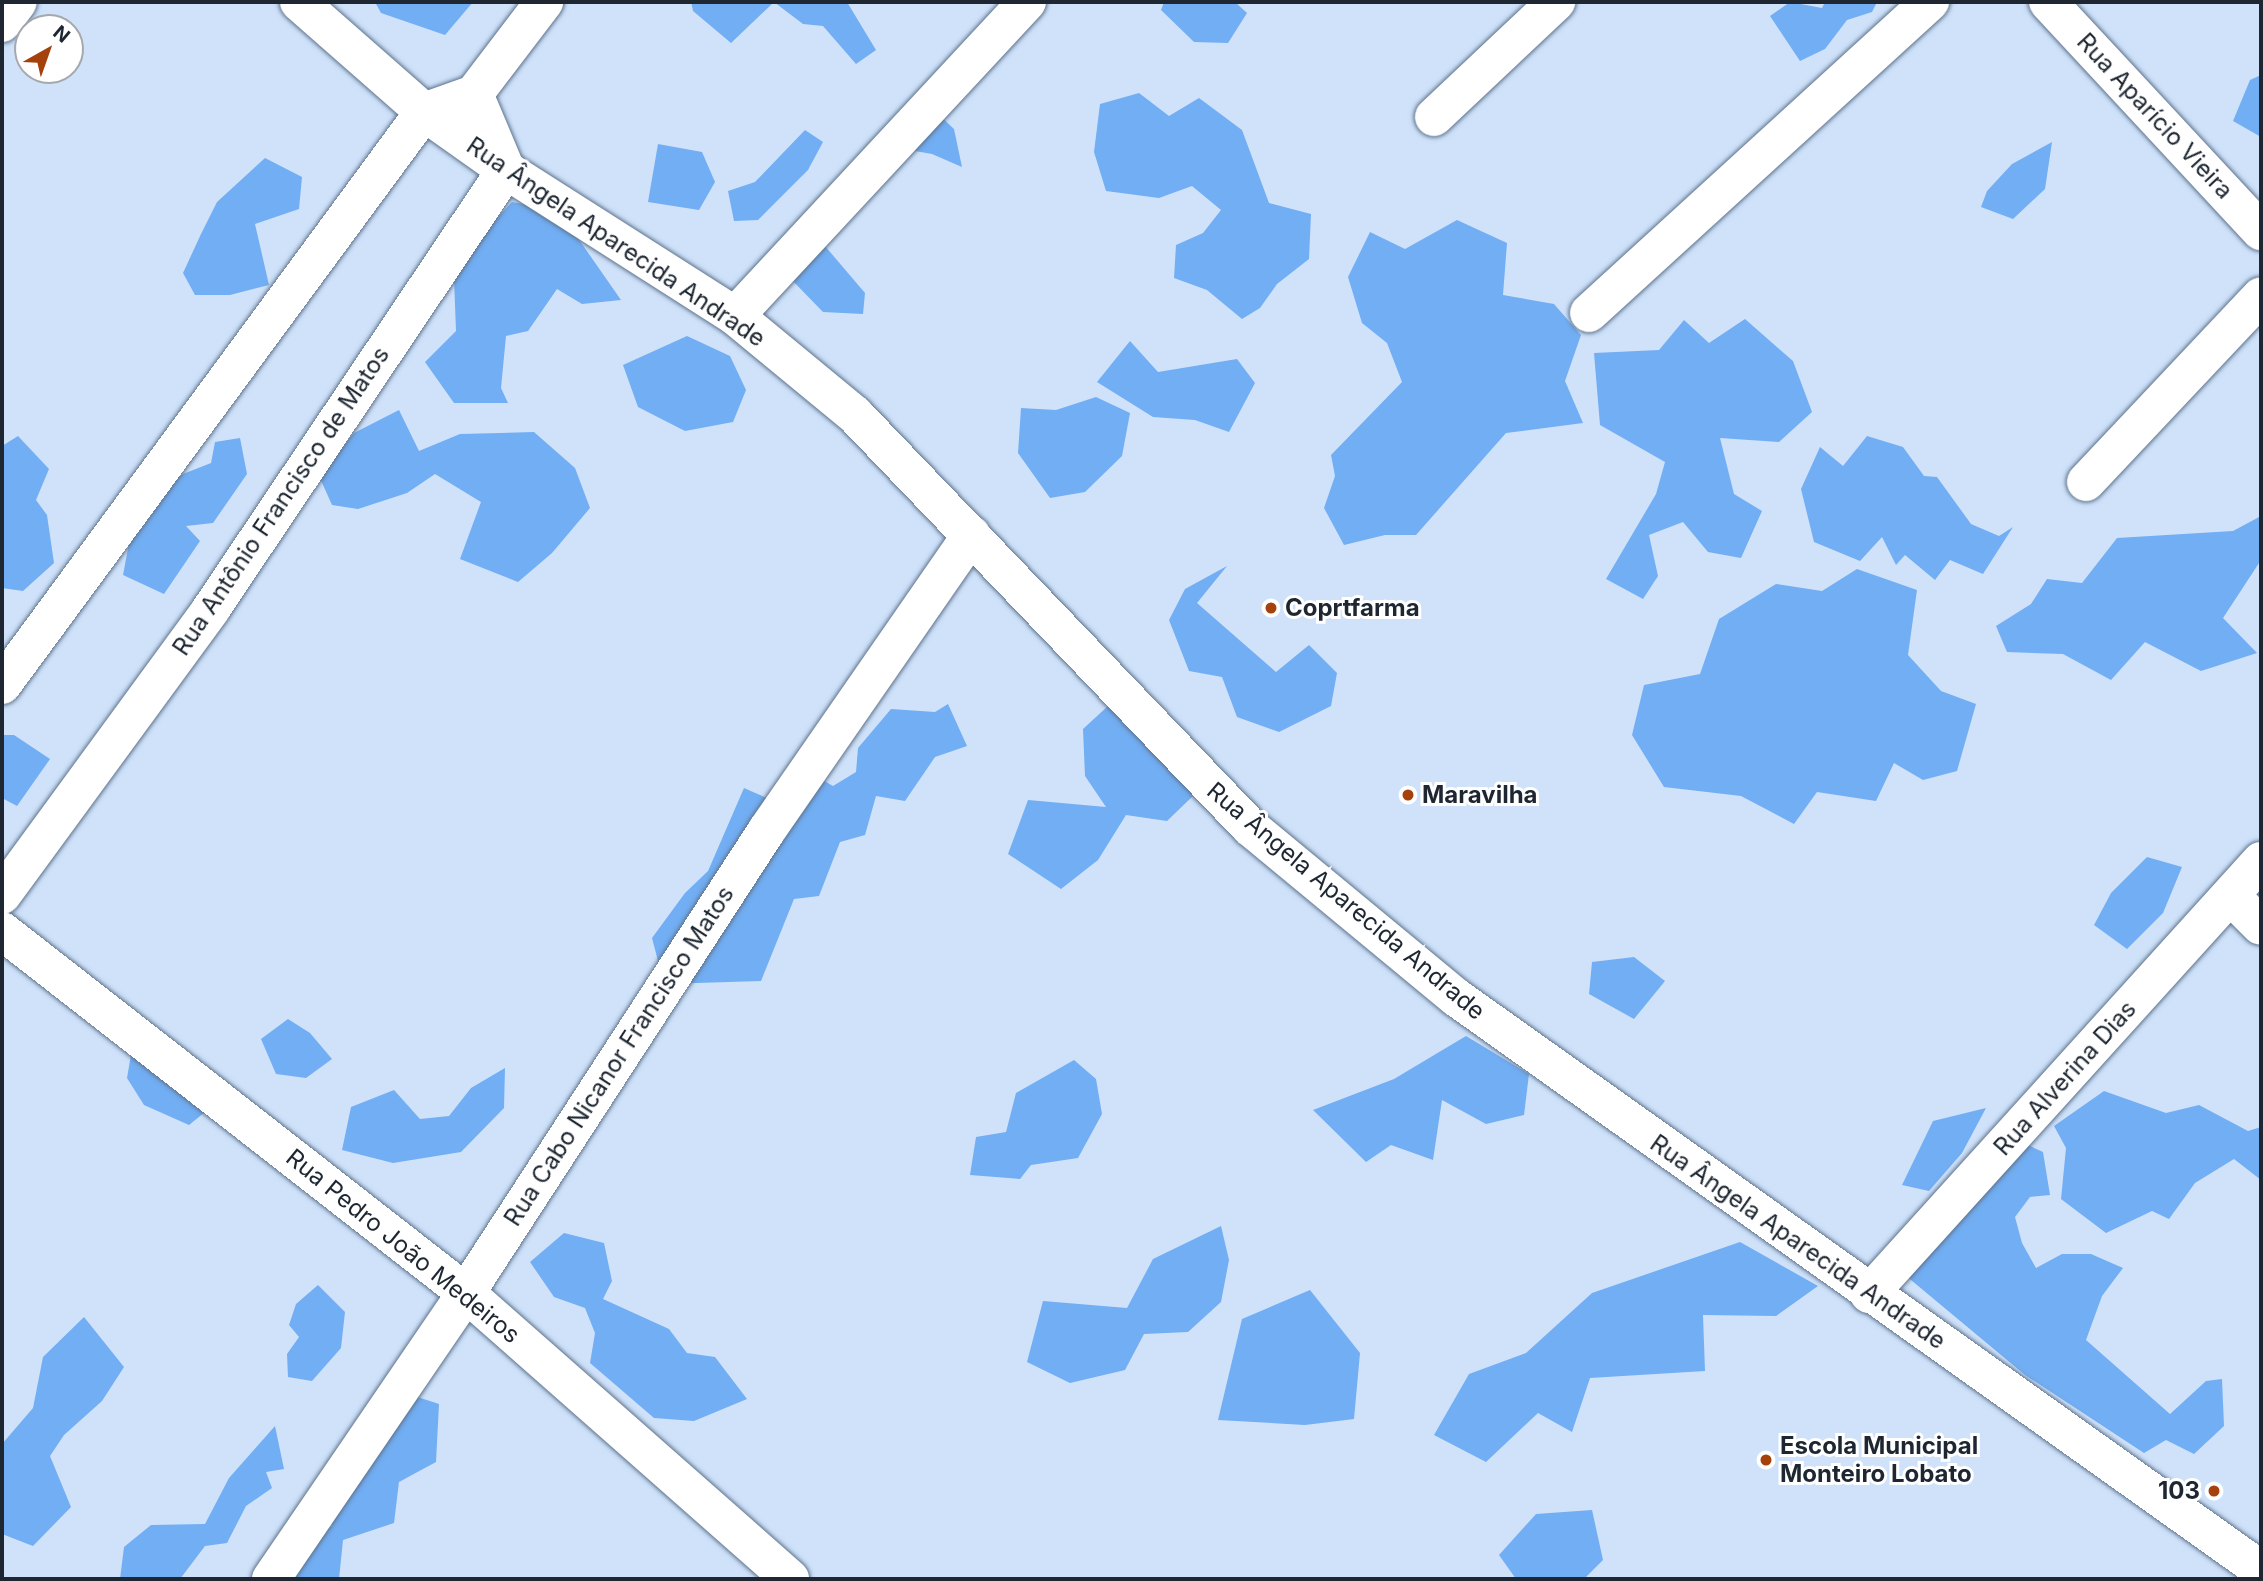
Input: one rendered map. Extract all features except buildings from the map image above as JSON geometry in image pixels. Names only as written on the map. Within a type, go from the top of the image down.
[{"type":"street","points":[[2,23],[18,2]]},
{"type":"street","name":"Rua Ângela Aparecida Andrade","points":[[299,2],[424,112],[506,170],[735,316],[855,415],[1250,827],[1457,998],[1869,1294],[2261,1570]]},
{"type":"street","points":[[2,685],[424,112],[474,94],[544,2]]},
{"type":"street","points":[[735,316],[1027,2]]},
{"type":"street","points":[[1434,117],[1556,2]]},
{"type":"street","points":[[1589,313],[1930,2]]},
{"type":"street","name":"Rua Aparício Vieira","points":[[2059,6],[2261,231]]},
{"type":"street","points":[[474,94],[506,170]]},
{"type":"street","name":"Rua Antônio Francisco de Matos","points":[[2,895],[211,608],[506,170]]},
{"type":"street","points":[[2086,482],[2261,296]]},
{"type":"street","name":"Rua Cabo Nicanor Francisco Matos","points":[[271,1579],[466,1293],[751,853],[971,536]]},
{"type":"street","name":"Rua Alverina Dias","points":[[1869,1294],[2261,861]]},
{"type":"street","points":[[2231,896],[2261,926]]},
{"type":"street","name":"Rua Pedro João Medeiros","points":[[2,931],[466,1293],[790,1579]]},
{"type":"shaded area","points":[[375,2],[473,2],[445,35],[381,13]]},
{"type":"shaded area","points":[[691,2],[774,2],[731,43],[693,11]]},
{"type":"shaded area","points":[[774,2],[847,2],[876,50],[856,64],[823,26],[803,24]]},
{"type":"shaded area","points":[[1164,2],[1235,2],[1247,13],[1228,43],[1194,42],[1161,10]]},
{"type":"shaded area","points":[[1790,2],[1822,8],[1825,2],[1877,2],[1872,12],[1847,20],[1825,49],[1800,61],[1770,16]]},
{"type":"shaded area","points":[[2261,75],[2261,137],[2233,121],[2250,80]]},
{"type":"shaded area","points":[[1139,93],[1169,116],[1199,98],[1242,130],[1269,203],[1311,214],[1309,259],[1277,284],[1260,308],[1242,319],[1207,290],[1174,278],[1176,245],[1203,233],[1221,210],[1192,186],[1159,198],[1106,191],[1094,152],[1100,104]]},
{"type":"shaded area","points":[[933,109],[954,129],[962,167],[932,154],[898,148]]},
{"type":"shaded area","points":[[805,130],[823,142],[808,170],[758,220],[734,221],[728,191],[755,182]]},
{"type":"shaded area","points":[[2052,142],[2045,189],[2013,219],[1981,207],[1987,191],[2012,164]]},
{"type":"shaded area","points":[[658,144],[702,152],[715,182],[699,210],[648,202]]},
{"type":"shaded area","points":[[265,158],[302,177],[299,209],[255,224],[269,285],[230,295],[195,295],[183,273],[217,202]]},
{"type":"shaded area","points":[[512,202],[559,211],[621,300],[582,304],[557,289],[528,331],[506,336],[501,388],[508,403],[454,403],[425,362],[456,331],[454,279],[481,235]]},
{"type":"shaded area","points":[[1457,220],[1507,243],[1503,295],[1554,304],[1581,335],[1565,381],[1583,423],[1506,433],[1416,535],[1385,535],[1344,545],[1324,508],[1335,476],[1331,455],[1402,382],[1387,343],[1362,323],[1348,277],[1370,232],[1405,249]]},
{"type":"shaded area","points":[[819,239],[865,293],[863,314],[823,312],[788,276]]},
{"type":"shaded area","points":[[1745,319],[1793,361],[1812,412],[1779,442],[1720,438],[1734,494],[1762,511],[1741,558],[1708,552],[1683,522],[1649,535],[1658,576],[1643,599],[1606,579],[1656,494],[1665,462],[1600,425],[1594,353],[1659,350],[1684,320],[1709,343]]},
{"type":"shaded area","points":[[687,336],[730,356],[746,390],[733,422],[685,431],[638,407],[623,365]]},
{"type":"shaded area","points":[[1130,341],[1158,372],[1237,359],[1255,383],[1229,432],[1195,420],[1153,417],[1097,382]]},
{"type":"shaded area","points":[[1096,397],[1130,413],[1122,456],[1085,492],[1050,498],[1018,453],[1021,408],[1056,410]]},
{"type":"shaded area","points":[[399,410],[419,451],[460,434],[534,432],[575,468],[590,508],[552,553],[518,582],[460,559],[481,502],[435,474],[407,493],[358,509],[332,505],[319,476],[354,433]]},
{"type":"shaded area","points":[[18,436],[49,469],[36,500],[47,515],[54,563],[23,591],[2,588],[2,446]]},
{"type":"shaded area","points":[[1867,436],[1903,447],[1924,476],[1937,477],[1971,524],[1999,536],[2013,527],[1983,574],[1950,560],[1935,580],[1905,555],[1896,565],[1882,537],[1860,561],[1814,542],[1801,489],[1820,447],[1843,466]]},
{"type":"shaded area","points":[[240,438],[247,474],[213,523],[186,526],[200,541],[164,594],[123,575],[129,543],[153,513],[160,490],[183,474],[211,463],[215,442]]},
{"type":"shaded area","points":[[2261,516],[2261,560],[2223,618],[2257,653],[2201,671],[2145,642],[2111,680],[2063,654],[2007,652],[1996,626],[2031,604],[2047,579],[2082,583],[2117,538],[2233,531]]},
{"type":"shaded area","points":[[1227,566],[1197,603],[1276,672],[1309,645],[1337,673],[1331,706],[1279,732],[1237,717],[1222,677],[1189,671],[1169,620],[1185,589]]},
{"type":"shaded area","points":[[1857,569],[1917,590],[1908,655],[1941,691],[1976,704],[1957,771],[1923,780],[1894,763],[1876,801],[1817,792],[1794,824],[1741,796],[1664,787],[1632,735],[1644,685],[1700,674],[1719,619],[1776,584],[1822,591]]},
{"type":"shaded area","points":[[948,704],[967,746],[935,757],[905,801],[876,796],[865,835],[840,842],[819,896],[794,899],[761,981],[664,984],[652,938],[685,893],[708,871],[744,788],[785,806],[809,772],[833,786],[856,772],[858,748],[891,709],[935,712]]},
{"type":"shaded area","points":[[1109,705],[1195,794],[1167,821],[1126,815],[1098,860],[1061,889],[1008,854],[1028,800],[1106,807],[1085,776],[1083,729]]},
{"type":"shaded area","points":[[2,735],[14,735],[50,759],[17,806],[2,798]]},
{"type":"shaded area","points":[[2147,857],[2182,867],[2163,913],[2127,949],[2094,925],[2111,893]]},
{"type":"shaded area","points":[[1634,957],[1665,981],[1634,1019],[1589,994],[1592,962]]},
{"type":"shaded area","points":[[288,1019],[310,1033],[332,1059],[306,1078],[276,1074],[261,1039]]},
{"type":"shaded area","points":[[1466,1036],[1529,1074],[1524,1115],[1486,1124],[1442,1100],[1433,1160],[1391,1145],[1366,1162],[1313,1110],[1394,1079]]},
{"type":"shaded area","points":[[132,1049],[210,1108],[189,1125],[144,1105],[127,1078]]},
{"type":"shaded area","points":[[1074,1060],[1096,1079],[1102,1114],[1078,1158],[1031,1165],[1020,1179],[970,1175],[976,1137],[1006,1132],[1016,1093]]},
{"type":"shaded area","points":[[505,1068],[504,1108],[461,1152],[393,1163],[342,1150],[351,1107],[394,1090],[420,1119],[449,1116],[471,1088]]},
{"type":"shaded area","points":[[2104,1091],[2166,1113],[2199,1105],[2248,1131],[2261,1127],[2261,1180],[2234,1159],[2195,1183],[2169,1219],[2152,1211],[2106,1233],[2061,1199],[2066,1148],[2054,1126]]},
{"type":"shaded area","points":[[1986,1108],[1962,1153],[1929,1191],[1902,1185],[1933,1121]]},
{"type":"shaded area","points":[[2017,1140],[2043,1152],[2050,1195],[2030,1197],[2015,1217],[2022,1243],[2036,1268],[2062,1254],[2091,1254],[2123,1268],[2102,1296],[2086,1340],[2170,1414],[2206,1381],[2222,1379],[2224,1426],[2194,1454],[2166,1440],[2144,1453],[2025,1375],[1905,1275]]},
{"type":"shaded area","points":[[1221,1226],[1229,1260],[1221,1302],[1188,1332],[1144,1334],[1125,1370],[1070,1383],[1027,1362],[1043,1301],[1127,1308],[1153,1259]]},
{"type":"shaded area","points":[[564,1233],[604,1243],[612,1281],[603,1299],[669,1329],[687,1353],[715,1357],[747,1399],[694,1421],[654,1418],[590,1363],[595,1333],[585,1308],[554,1297],[530,1262]]},
{"type":"shaded area","points":[[1740,1242],[1818,1286],[1776,1316],[1703,1315],[1705,1371],[1590,1378],[1572,1432],[1538,1413],[1486,1462],[1434,1435],[1469,1374],[1526,1353],[1592,1293]]},
{"type":"shaded area","points":[[318,1285],[345,1312],[341,1348],[312,1381],[288,1377],[287,1354],[299,1337],[289,1325],[296,1304]]},
{"type":"shaded area","points":[[1310,1290],[1360,1353],[1354,1419],[1305,1425],[1218,1420],[1242,1319]]},
{"type":"shaded area","points":[[84,1317],[124,1367],[102,1401],[64,1435],[50,1456],[71,1507],[33,1546],[2,1534],[2,1444],[33,1408],[43,1357]]},
{"type":"shaded area","points":[[387,1387],[439,1404],[436,1462],[399,1482],[394,1523],[343,1540],[339,1579],[284,1579],[278,1544],[332,1526],[317,1487]]},
{"type":"shaded area","points":[[275,1426],[284,1469],[266,1472],[272,1488],[246,1506],[227,1543],[205,1546],[180,1579],[120,1579],[124,1547],[151,1525],[205,1524],[229,1478]]},
{"type":"shaded area","points":[[1592,1510],[1603,1560],[1584,1579],[1516,1579],[1499,1555],[1536,1514]]},
{"type":"place","name":"Coprtfarma","points":[[1271,608]]},
{"type":"place","name":"Maravilha","points":[[1408,795]]},
{"type":"place","name":"Escola Municipal Monteiro Lobato","points":[[1766,1460]]},
{"type":"place","name":"103","points":[[2214,1491]]}]
